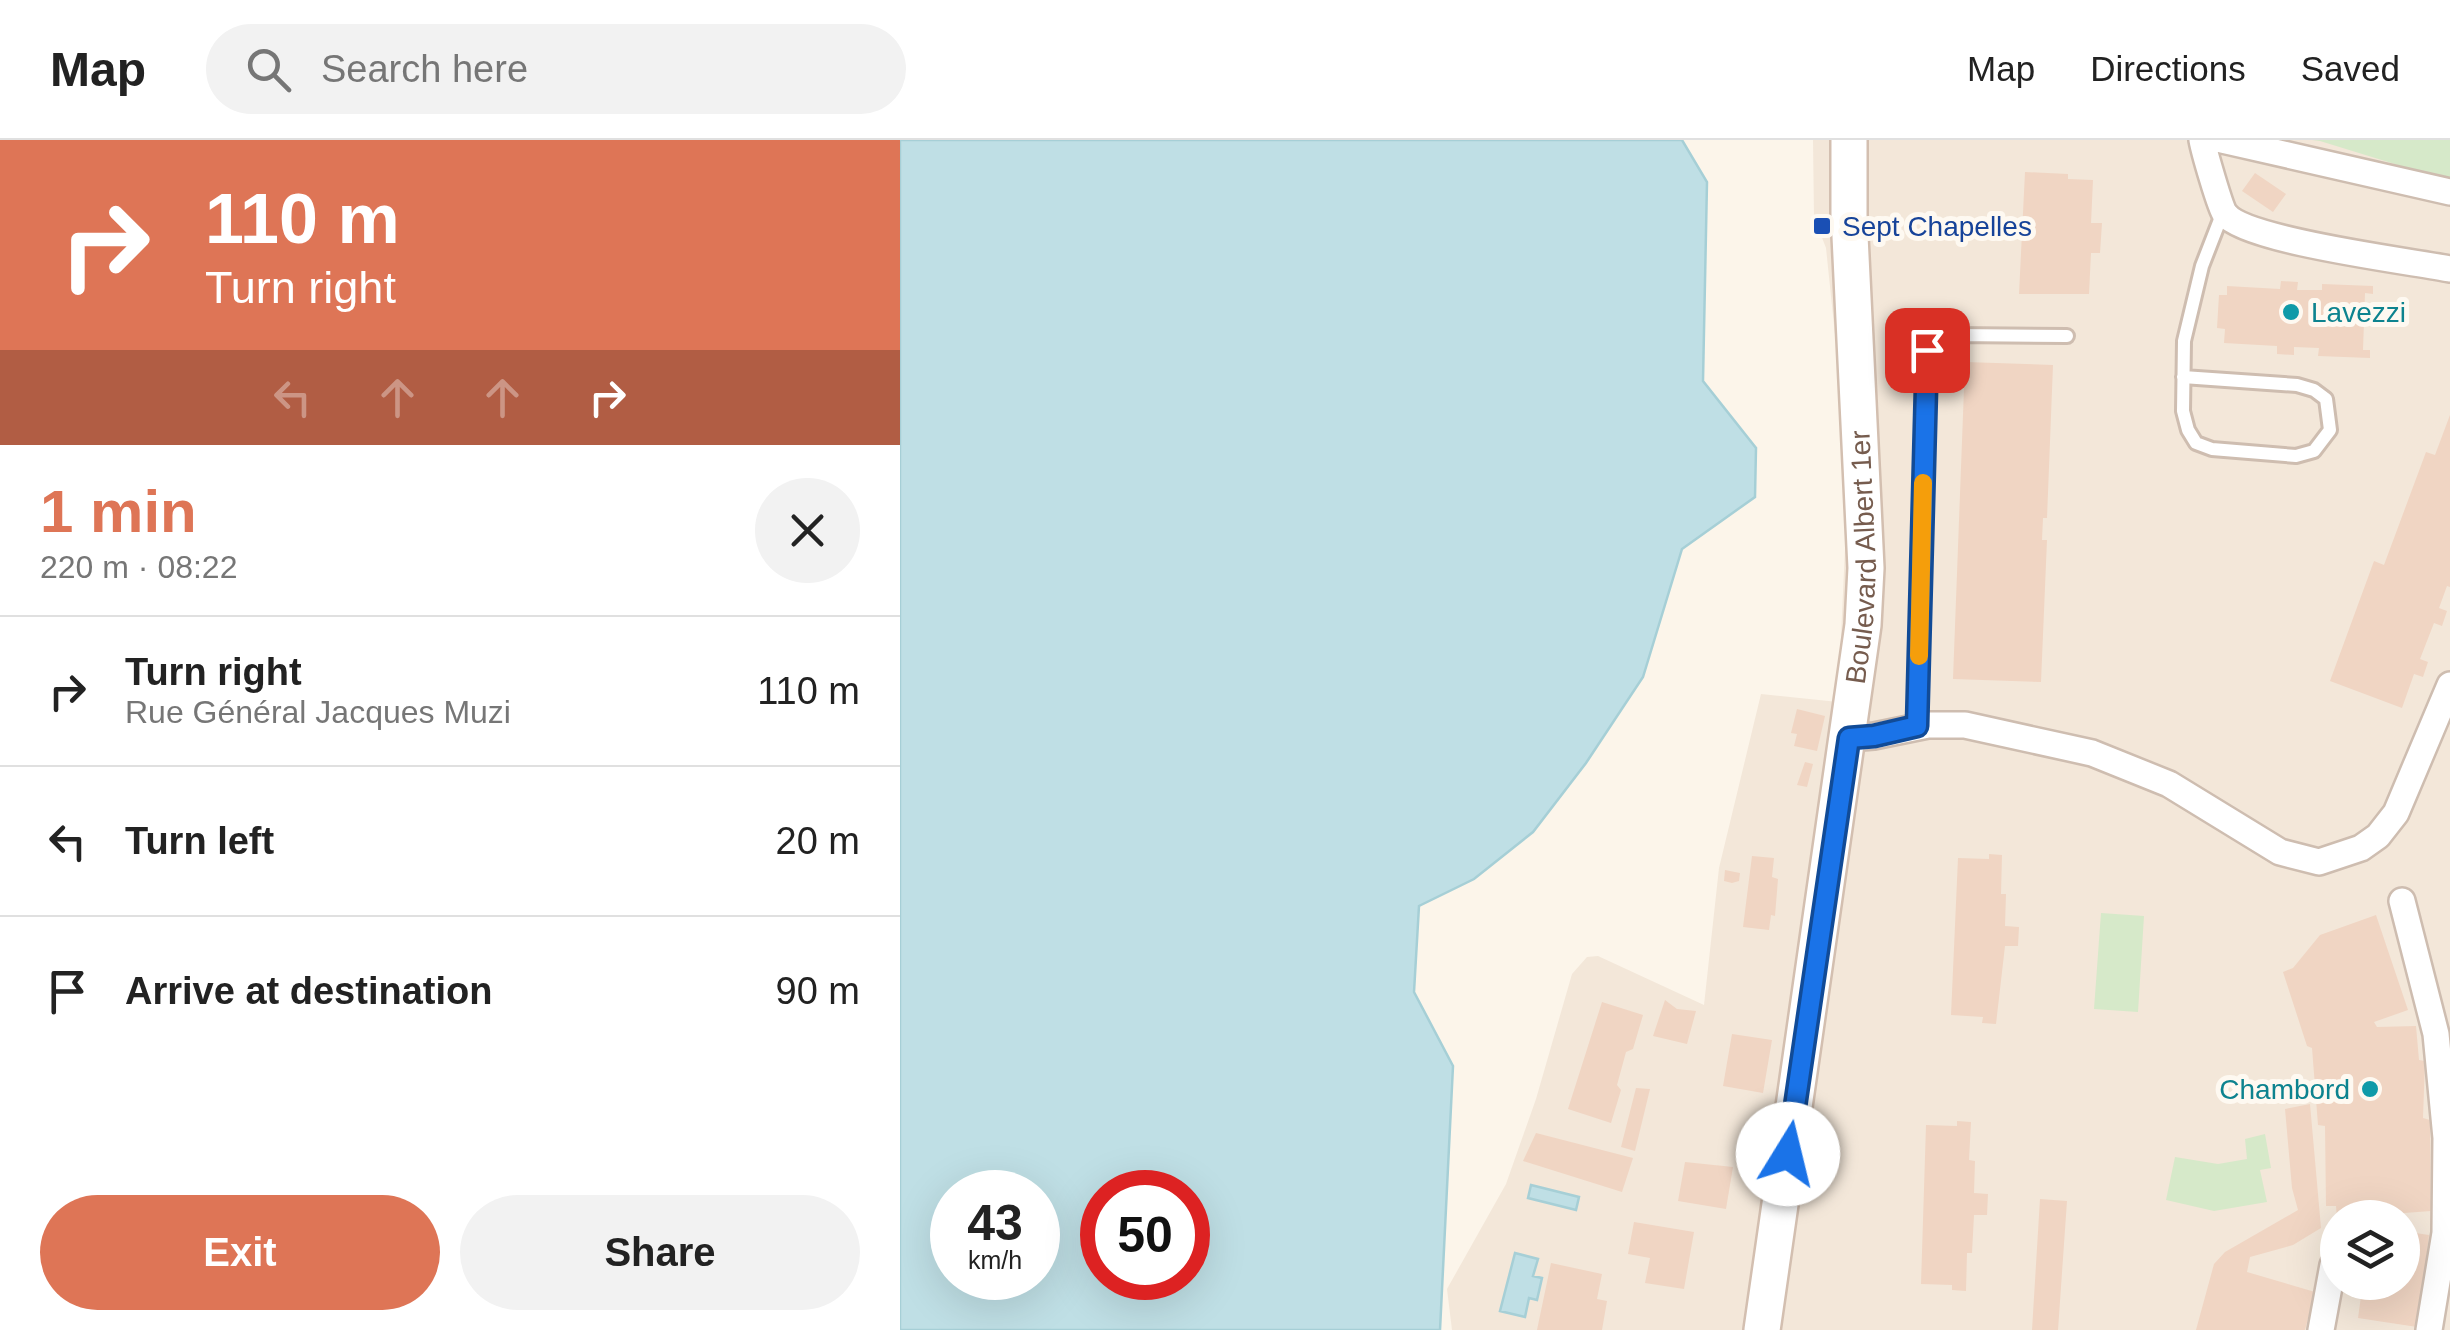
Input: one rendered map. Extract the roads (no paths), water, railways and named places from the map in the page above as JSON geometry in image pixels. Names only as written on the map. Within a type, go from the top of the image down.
[{"type":"main road","name":"Boulevard Albert 1er","points":[[1762,1330],[1858,680],[1866,568],[1848,215],[1849,140]]},
{"type":"street","points":[[2202,140],[2223,212],[2239,225],[2262,234],[2450,269]]},
{"type":"street","points":[[2222,140],[2450,192]]},
{"type":"street","points":[[1849,738],[1917,726],[1965,725],[2092,752],[2169,784],[2280,852],[2320,862],[2362,848],[2378,836],[2396,813],[2450,685]]},
{"type":"street","points":[[2402,901],[2436,1034],[2446,1138],[2445,1233],[2429,1330]]},
{"type":"street","points":[[2320,1330],[2326,1300]]},
{"type":"lane","points":[[2184,377],[2296,385],[2314,390],[2326,399],[2330,430],[2314,451],[2296,456],[2212,449],[2196,443],[2188,430],[2183,411],[2184,340],[2202,266],[2223,212]]},
{"type":"lane","points":[[1917,726],[1927,350],[1954,335],[2067,336]]},
{"type":"water","points":[[900,140],[1682,140],[1707,182],[1703,381],[1756,448],[1755,497],[1682,549],[1643,677],[1586,763],[1533,832],[1474,879],[1419,906],[1414,992],[1453,1066],[1440,1330],[900,1330]]},
{"type":"water","points":[[1531,1185],[1579,1197],[1576,1210],[1528,1198]]},
{"type":"water","points":[[1515,1253],[1538,1259],[1533,1276],[1542,1278],[1537,1300],[1529,1298],[1525,1317],[1500,1311]]},
{"type":"place","name":"Sept Chapelles","points":[[1822,226]]},
{"type":"place","name":"Lavezzi","points":[[2291,312]]},
{"type":"place","name":"Chambord","points":[[2370,1089]]}]
